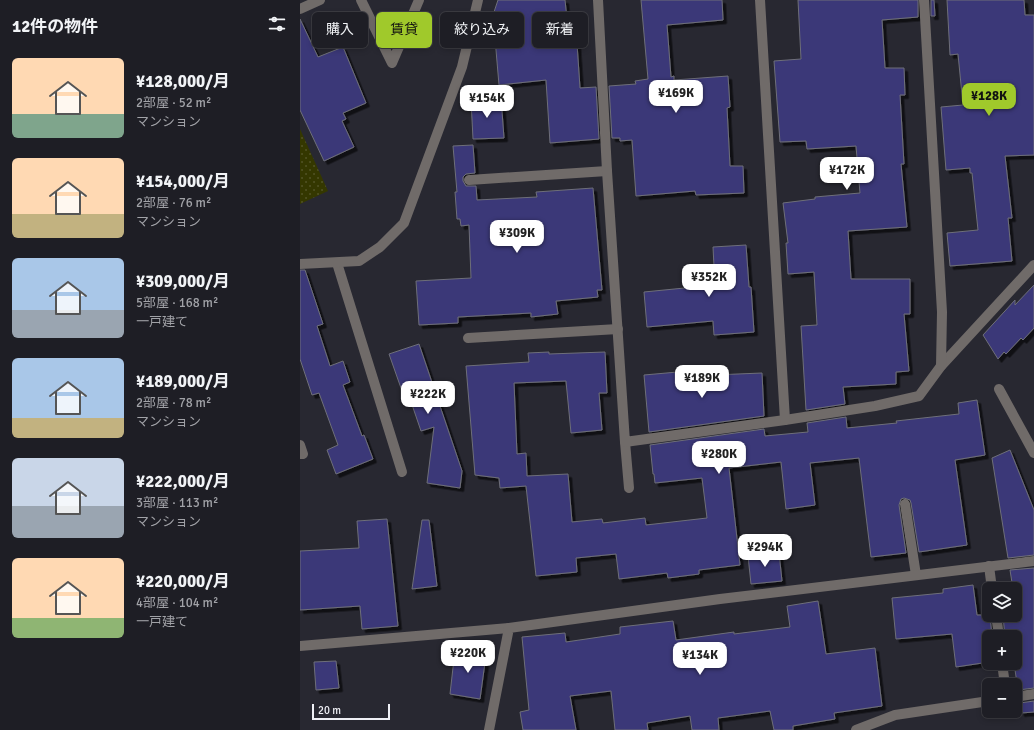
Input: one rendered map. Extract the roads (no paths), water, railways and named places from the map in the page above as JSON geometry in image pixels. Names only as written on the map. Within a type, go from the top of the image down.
[{"type":"street","points":[[300,9],[320,0]]},
{"type":"street","points":[[361,0],[392,63],[419,0]]},
{"type":"street","points":[[300,264],[359,261],[380,247],[404,223],[462,67],[478,0]]},
{"type":"street","points":[[598,0],[607,171],[629,488]]},
{"type":"street","points":[[760,0],[785,420]]},
{"type":"street","points":[[924,0],[942,312],[941,366]]},
{"type":"street","points":[[469,180],[607,171]]},
{"type":"street","points":[[337,263],[402,472]]},
{"type":"street","points":[[626,442],[875,406],[919,396],[941,366],[1034,265]]},
{"type":"street","points":[[468,338],[618,329]]},
{"type":"street","points":[[999,389],[1034,453]]},
{"type":"street","points":[[300,445],[303,454],[300,454]]},
{"type":"street","points":[[905,504],[916,575]]},
{"type":"street","points":[[300,646],[509,628],[720,599],[1034,561]]},
{"type":"street","points":[[989,566],[991,582]]},
{"type":"street","points":[[489,730],[509,628]]},
{"type":"street","points":[[1022,696],[1034,694]]},
{"type":"street","points":[[856,730],[895,715],[982,702]]}]
